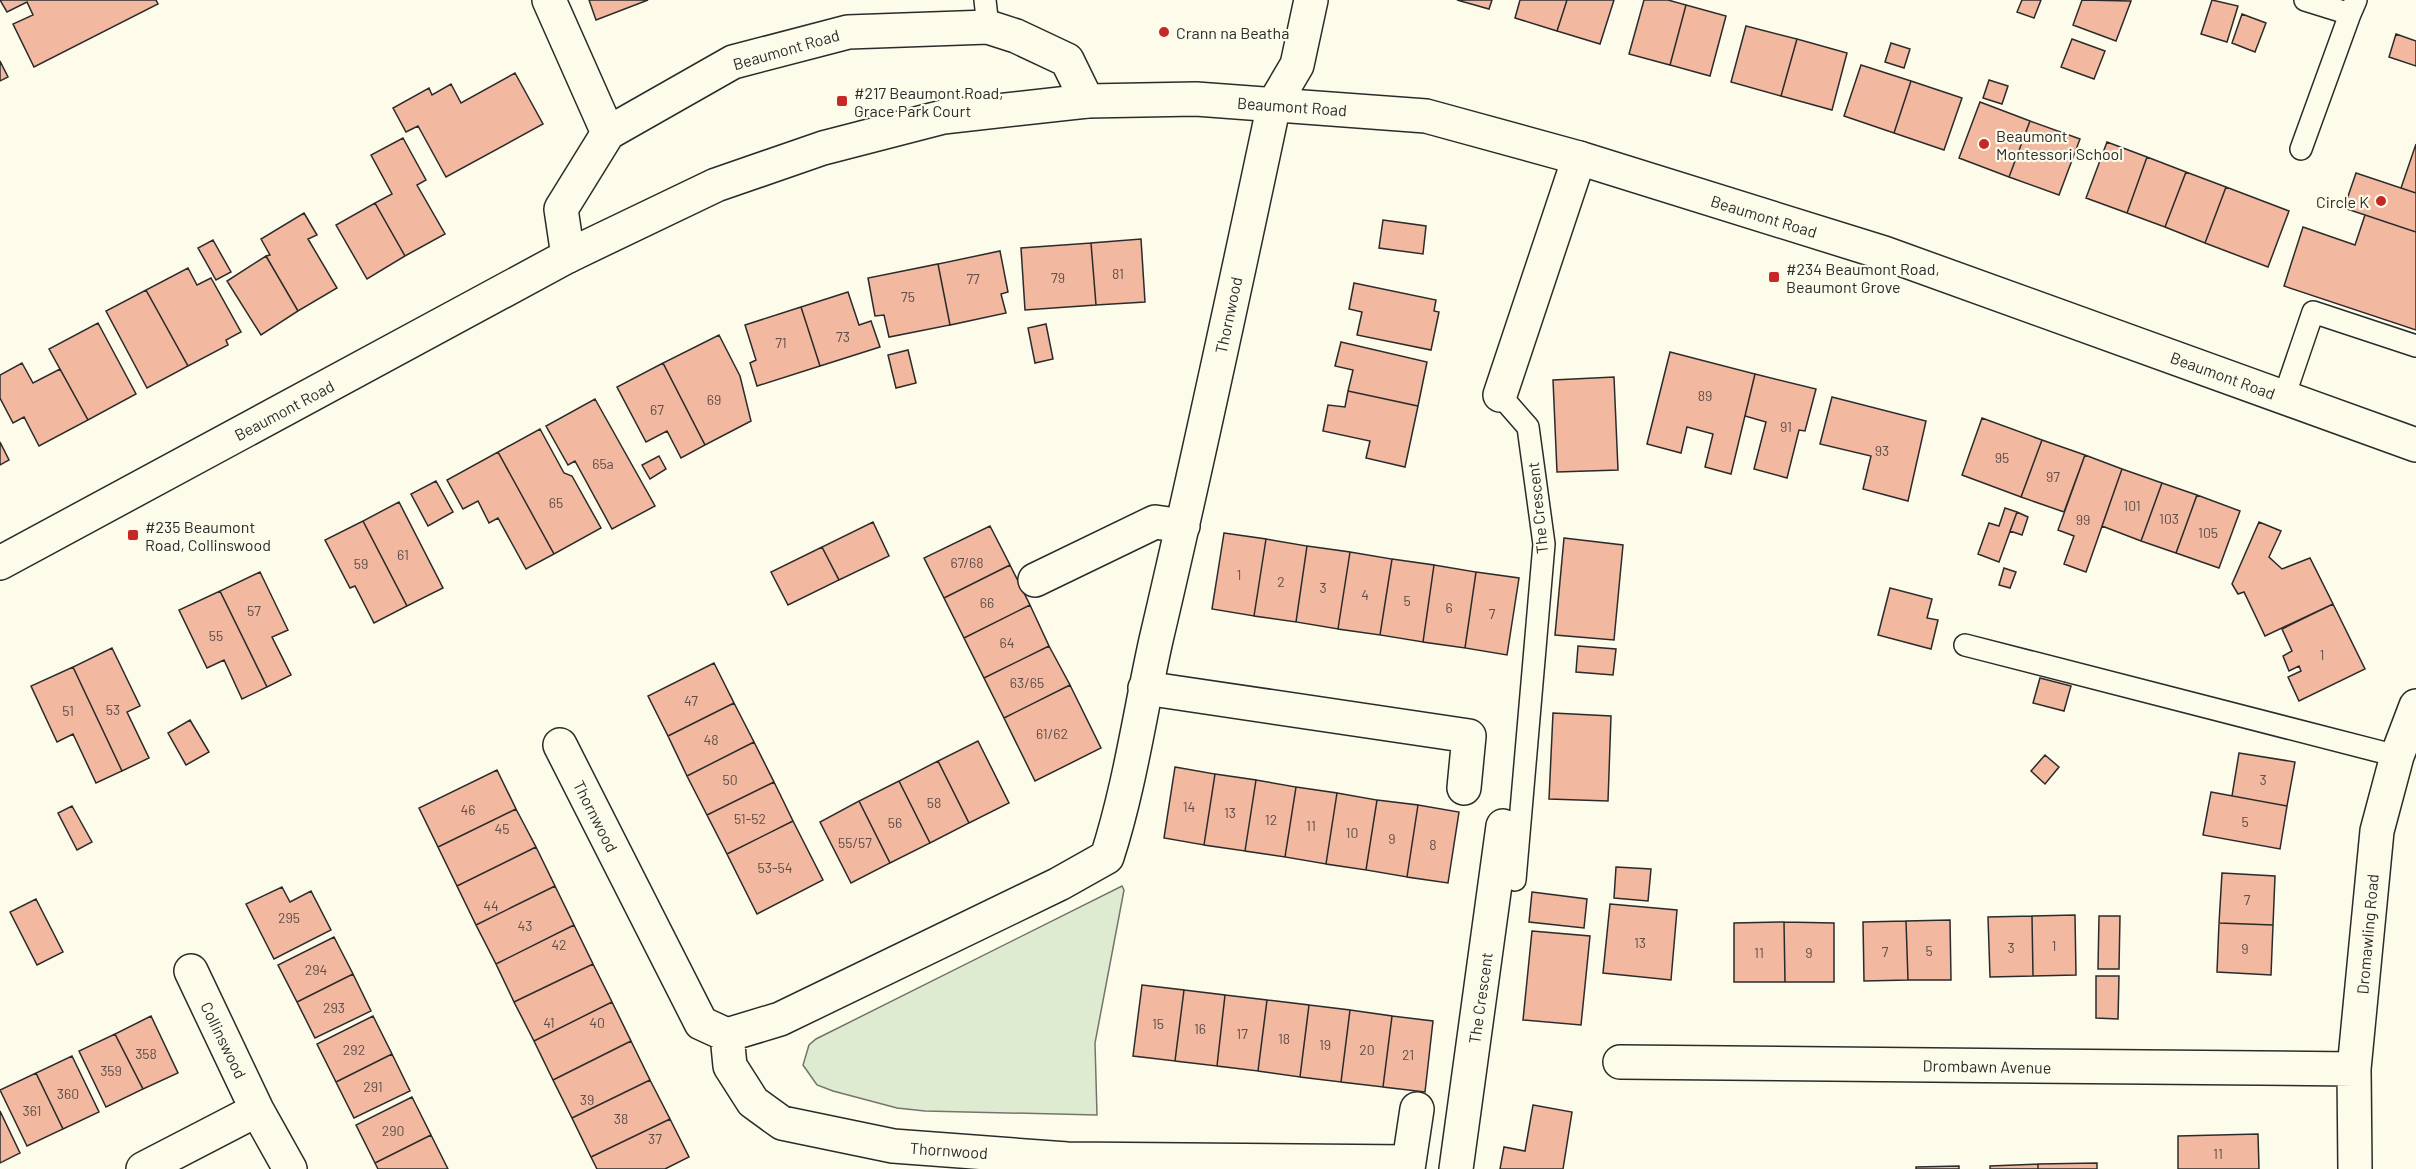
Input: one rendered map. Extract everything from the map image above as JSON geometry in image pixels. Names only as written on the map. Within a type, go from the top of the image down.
[{"type":"street","points":[[549,0],[608,133]]},
{"type":"street","name":"Thornwood","points":[[560,745],[701,1023],[727,1035],[780,1019],[1070,879],[1107,857],[1120,817],[1145,688],[1183,526],[1274,104],[1297,65],[1311,0]]},
{"type":"street","name":"Beaumont Road","points":[[568,256],[561,209],[608,133],[732,62],[848,32],[986,13],[1016,36],[1066,60],[1087,101]]},
{"type":"street","name":"Beaumont Road","points":[[0,563],[568,256],[716,185],[823,148],[943,117],[1087,101],[1196,99],[1425,117],[1579,158],[1884,253],[2416,445]]},
{"type":"street","name":"The Crescent","points":[[1500,395],[1579,158]]},
{"type":"street","points":[[1035,580],[1155,522],[1183,526]]},
{"type":"street","points":[[1145,688],[1469,736],[1464,789]]},
{"type":"street","name":"Dromawling Road","points":[[2355,1169],[2354,1070],[2377,831],[2397,756],[2416,706]]},
{"type":"street","name":"The Crescent","points":[[1456,1169],[1503,826]]},
{"type":"street","name":"Collinswood","points":[[190,971],[257,1110],[290,1169]]},
{"type":"street","name":"Thornwood","points":[[727,1035],[730,1066],[753,1102],[782,1123],[893,1146],[1067,1159],[1408,1166],[1417,1109]]},
{"type":"street","name":"Drombawn Avenue","points":[[1620,1062],[2354,1070]]},
{"type":"street","points":[[142,1169],[257,1110]]},
{"type":"lane","points":[[2301,149],[2353,7],[2305,0]]},
{"type":"lane","points":[[2284,397],[2313,312],[2416,346]]},
{"type":"lane","name":"The Crescent","points":[[1500,395],[1528,427],[1544,544],[1515,879]]},
{"type":"lane","points":[[1965,645],[2397,756]]},
{"type":"green space","points":[[1122,886],[1124,890],[1095,1043],[1097,1115],[925,1111],[897,1108],[817,1085],[803,1065],[809,1045],[816,1039]]},
{"type":"building","points":[[0,0],[156,0],[158,4],[34,67],[13,24],[33,15],[27,2],[7,12]]},
{"type":"building","points":[[589,0],[648,0],[596,20]]},
{"type":"building","points":[[1457,0],[1492,0],[1489,9]]},
{"type":"building","points":[[1520,0],[1567,0],[1557,31],[1515,18]]},
{"type":"building","points":[[1567,0],[1614,0],[1600,44],[1557,31]]},
{"type":"building","points":[[1644,0],[1668,0],[1686,5],[1670,65],[1629,54]]},
{"type":"building","points":[[2022,0],[2041,0],[2034,18],[2017,12]]},
{"type":"building","points":[[2082,0],[2131,1],[2116,41],[2073,25]]},
{"type":"building","points":[[2212,0],[2238,6],[2227,42],[2201,34]]},
{"type":"building","points":[[1686,5],[1726,16],[1710,76],[1670,65]]},
{"type":"building","points":[[2242,14],[2266,23],[2255,52],[2232,43]]},
{"type":"building","points":[[1746,26],[1797,39],[1781,96],[1731,82]]},
{"type":"building","points":[[2396,34],[2416,41],[2416,66],[2389,57]]},
{"type":"building","points":[[1797,39],[1847,53],[1832,110],[1781,96]]},
{"type":"building","points":[[2072,39],[2105,51],[2094,79],[2061,67]]},
{"type":"building","points":[[1891,43],[1910,49],[1904,68],[1885,62]]},
{"type":"building","points":[[0,61],[8,77],[0,81]]},
{"type":"building","points":[[1861,65],[1911,81],[1894,133],[1844,116]]},
{"type":"building","points":[[515,73],[543,124],[446,177],[418,126],[406,132],[393,108],[429,88],[432,95],[451,84],[461,103]]},
{"type":"building","points":[[1989,80],[2008,86],[2002,104],[1983,98]]},
{"type":"building","points":[[1911,81],[1962,98],[1944,150],[1894,133]]},
{"type":"building","points":[[1980,102],[2030,121],[2009,177],[1959,158]]},
{"type":"building","points":[[2030,121],[2080,139],[2059,195],[2009,177]]},
{"type":"building","points":[[403,138],[426,180],[417,185],[445,234],[405,256],[375,203],[392,194],[371,155]]},
{"type":"building","points":[[2107,142],[2147,157],[2127,213],[2086,198]]},
{"type":"building","points":[[2416,144],[2416,193],[2401,188]]},
{"type":"building","points":[[2147,157],[2186,172],[2165,227],[2127,213]]},
{"type":"building","points":[[2186,172],[2226,187],[2205,243],[2165,227]]},
{"type":"building","name":"Circle K","points":[[2356,173],[2416,193],[2416,232],[2344,208]]},
{"type":"building","points":[[2226,187],[2289,211],[2268,267],[2205,243]]},
{"type":"building","points":[[375,203],[405,256],[367,279],[336,225]]},
{"type":"building","points":[[304,213],[317,235],[308,239],[337,288],[298,311],[266,256],[270,255],[261,239]]},
{"type":"building","name":"Circle K","points":[[2365,215],[2416,232],[2416,330],[2284,286],[2303,227],[2355,245]]},
{"type":"building","points":[[1383,220],[1426,226],[1423,254],[1379,248]]},
{"type":"building","points":[[1141,239],[1145,302],[1096,305],[1091,243]]},
{"type":"building","points":[[213,240],[231,272],[216,280],[198,248]]},
{"type":"building","points":[[1091,243],[1096,305],[1025,310],[1021,248]]},
{"type":"building","points":[[1000,251],[1008,292],[1001,294],[1006,313],[950,325],[938,264]]},
{"type":"building","points":[[266,256],[298,311],[261,335],[227,281]]},
{"type":"building","points":[[938,264],[950,325],[889,337],[884,315],[875,316],[868,278]]},
{"type":"building","points":[[188,268],[197,285],[211,278],[241,332],[226,340],[228,345],[188,366],[146,290]]},
{"type":"building","points":[[1354,283],[1436,300],[1434,311],[1439,312],[1431,350],[1357,335],[1362,312],[1349,309]]},
{"type":"building","points":[[146,290],[188,366],[147,388],[106,311]]},
{"type":"building","points":[[848,292],[859,325],[871,321],[880,347],[820,366],[801,307]]},
{"type":"building","points":[[801,307],[820,366],[757,386],[750,363],[756,360],[745,325]]},
{"type":"building","points":[[98,323],[136,394],[88,420],[49,349]]},
{"type":"building","points":[[1046,324],[1053,359],[1035,363],[1028,328]]},
{"type":"building","points":[[719,335],[740,376],[751,421],[705,445],[663,363]]},
{"type":"building","points":[[1341,342],[1427,362],[1418,406],[1348,391],[1353,370],[1335,366]]},
{"type":"building","points":[[908,350],[916,383],[896,388],[888,355]]},
{"type":"building","points":[[1670,352],[1755,374],[1731,474],[1705,467],[1713,434],[1687,427],[1681,453],[1647,444]]},
{"type":"building","points":[[22,363],[33,383],[60,369],[88,420],[39,446],[24,417],[13,423],[0,398],[0,375]]},
{"type":"building","points":[[663,363],[705,445],[681,458],[667,431],[646,442],[617,387]]},
{"type":"building","points":[[1755,374],[1816,389],[1805,431],[1799,430],[1787,478],[1754,469],[1766,422],[1745,416]]},
{"type":"building","points":[[1614,377],[1618,470],[1557,472],[1553,380]]},
{"type":"building","points":[[1348,391],[1418,406],[1405,467],[1366,458],[1370,441],[1323,431],[1328,405],[1345,407]]},
{"type":"building","points":[[1832,397],[1926,421],[1908,501],[1863,489],[1871,456],[1820,444]]},
{"type":"building","points":[[595,399],[655,506],[612,529],[575,461],[568,465],[546,426]]},
{"type":"building","points":[[1982,418],[2042,440],[2021,497],[1962,475]]},
{"type":"building","points":[[540,429],[564,473],[572,476],[601,528],[554,554],[498,452]]},
{"type":"building","points":[[2042,440],[2085,455],[2064,512],[2021,497]]},
{"type":"building","points":[[0,442],[9,460],[0,465]]},
{"type":"building","points":[[498,452],[554,554],[526,569],[498,518],[489,523],[478,501],[463,509],[447,480]]},
{"type":"building","points":[[2085,455],[2122,469],[2086,572],[2064,564],[2074,536],[2058,530]]},
{"type":"building","points":[[659,456],[666,469],[650,479],[642,465]]},
{"type":"building","points":[[2122,469],[2162,483],[2141,541],[2102,526]]},
{"type":"building","points":[[436,481],[453,512],[428,526],[411,494]]},
{"type":"building","points":[[2162,483],[2197,495],[2176,553],[2141,541]]},
{"type":"building","points":[[2197,495],[2240,511],[2219,568],[2176,553]]},
{"type":"building","points":[[399,502],[443,588],[407,606],[363,521]]},
{"type":"building","points":[[2005,508],[2017,512],[1999,562],[1978,554],[1989,523],[1999,526]]},
{"type":"building","points":[[2017,512],[2028,517],[2022,535],[2010,531]]},
{"type":"building","points":[[363,521],[407,606],[374,623],[355,586],[350,588],[325,540]]},
{"type":"building","points":[[873,522],[889,556],[839,580],[822,547]]},
{"type":"building","points":[[2259,522],[2281,531],[2269,557],[2282,569],[2310,558],[2333,604],[2265,636],[2244,592],[2238,594],[2232,584]]},
{"type":"building","points":[[990,526],[1010,565],[944,598],[924,558]]},
{"type":"building","points":[[1224,533],[1266,539],[1254,616],[1212,609]]},
{"type":"building","points":[[1564,538],[1623,545],[1614,640],[1555,635]]},
{"type":"building","points":[[1266,539],[1307,546],[1296,622],[1254,616]]},
{"type":"building","points":[[1307,546],[1350,552],[1338,629],[1296,622]]},
{"type":"building","points":[[822,547],[839,580],[788,605],[771,572]]},
{"type":"building","points":[[1350,552],[1392,559],[1380,635],[1338,629]]},
{"type":"building","points":[[1392,559],[1434,565],[1423,642],[1380,635]]},
{"type":"building","points":[[1010,565],[1030,605],[964,638],[944,598]]},
{"type":"building","points":[[1434,565],[1476,572],[1465,648],[1423,642]]},
{"type":"building","points":[[2004,568],[2016,572],[2010,588],[1999,585]]},
{"type":"building","points":[[260,572],[288,630],[272,637],[291,675],[267,687],[220,591]]},
{"type":"building","points":[[1476,572],[1519,578],[1507,655],[1465,648]]},
{"type":"building","points":[[1890,588],[1932,599],[1927,618],[1938,620],[1931,649],[1878,635]]},
{"type":"building","points":[[220,591],[267,687],[242,699],[224,660],[207,668],[179,610]]},
{"type":"building","points":[[2333,604],[2365,669],[2299,701],[2288,677],[2301,671],[2299,666],[2289,671],[2283,656],[2292,651],[2282,629]]},
{"type":"building","points":[[1030,605],[1049,646],[984,678],[964,638]]},
{"type":"building","points":[[1049,646],[1070,685],[1004,718],[984,678]]},
{"type":"building","points":[[1578,646],[1616,649],[1613,675],[1576,672]]},
{"type":"building","points":[[112,648],[140,706],[127,712],[149,758],[122,771],[73,667]]},
{"type":"building","points":[[714,663],[734,703],[668,736],[648,696]]},
{"type":"building","points":[[73,667],[122,771],[96,783],[73,734],[57,742],[31,686]]},
{"type":"building","points":[[2040,678],[2071,686],[2064,711],[2033,703]]},
{"type":"building","points":[[1070,685],[1101,748],[1035,781],[1004,718]]},
{"type":"building","points":[[734,703],[754,742],[687,776],[668,736]]},
{"type":"building","points":[[1553,713],[1611,716],[1608,801],[1549,799]]},
{"type":"building","points":[[190,720],[209,752],[186,765],[168,733]]},
{"type":"building","points":[[978,741],[1009,803],[969,823],[938,761]]},
{"type":"building","points":[[754,742],[774,782],[707,815],[687,776]]},
{"type":"building","points":[[2239,753],[2295,762],[2287,806],[2232,796]]},
{"type":"building","points":[[2045,755],[2059,767],[2045,784],[2031,771]]},
{"type":"building","points":[[938,761],[969,823],[930,843],[899,781]]},
{"type":"building","points":[[1175,767],[1215,774],[1204,845],[1164,838]]},
{"type":"building","points":[[497,770],[516,809],[438,847],[419,808]]},
{"type":"building","points":[[1215,774],[1256,780],[1245,851],[1204,845]]},
{"type":"building","points":[[1256,780],[1296,787],[1285,857],[1245,851]]},
{"type":"building","points":[[899,781],[930,843],[890,863],[859,801]]},
{"type":"building","points":[[774,782],[793,821],[727,854],[707,815]]},
{"type":"building","points":[[1296,787],[1337,793],[1326,864],[1285,857]]},
{"type":"building","points":[[2211,792],[2287,806],[2280,849],[2203,835]]},
{"type":"building","points":[[1337,793],[1377,800],[1366,870],[1326,864]]},
{"type":"building","points":[[1377,800],[1418,805],[1407,877],[1366,870]]},
{"type":"building","points":[[859,801],[890,863],[851,883],[820,822]]},
{"type":"building","points":[[1418,805],[1459,812],[1448,883],[1407,877]]},
{"type":"building","points":[[72,806],[92,842],[77,850],[58,813]]},
{"type":"building","points":[[516,809],[536,847],[457,886],[438,847]]},
{"type":"building","points":[[793,821],[823,880],[757,914],[727,854]]},
{"type":"building","points":[[536,847],[555,886],[476,925],[457,886]]},
{"type":"building","points":[[1616,867],[1651,869],[1648,901],[1614,898]]},
{"type":"building","points":[[2222,873],[2275,876],[2273,925],[2219,923]]},
{"type":"building","points":[[555,886],[574,925],[496,964],[476,925]]},
{"type":"building","points":[[282,887],[290,902],[311,891],[331,930],[274,959],[246,904]]},
{"type":"building","points":[[1532,892],[1587,899],[1584,928],[1529,922]]},
{"type":"building","points":[[36,899],[63,952],[37,965],[10,912]]},
{"type":"building","points":[[1610,904],[1677,910],[1671,980],[1603,973]]},
{"type":"building","points":[[2075,915],[2076,975],[2033,976],[2032,916]]},
{"type":"building","points":[[2032,916],[2033,976],[1990,977],[1988,917]]},
{"type":"building","points":[[2099,916],[2120,916],[2119,969],[2098,969]]},
{"type":"building","points":[[1950,920],[1951,980],[1908,980],[1906,921]]},
{"type":"building","points":[[1906,921],[1908,980],[1864,981],[1863,922]]},
{"type":"building","points":[[1784,922],[1785,982],[1734,982],[1734,923]]},
{"type":"building","points":[[1784,922],[1834,923],[1834,982],[1785,982]]},
{"type":"building","points":[[2219,923],[2273,925],[2271,975],[2217,972]]},
{"type":"building","points":[[574,925],[593,964],[514,1002],[496,964]]},
{"type":"building","points":[[1532,931],[1590,936],[1581,1025],[1523,1020]]},
{"type":"building","points":[[334,937],[353,974],[297,1002],[278,965]]},
{"type":"building","points":[[593,964],[612,1002],[534,1041],[514,1002]]},
{"type":"building","points":[[353,974],[371,1011],[315,1038],[297,1002]]},
{"type":"building","points":[[2096,976],[2119,976],[2118,1019],[2096,1018]]},
{"type":"building","points":[[1142,985],[1184,990],[1175,1061],[1133,1056]]},
{"type":"building","points":[[1184,990],[1225,995],[1217,1066],[1175,1061]]},
{"type":"building","points":[[1225,995],[1267,1000],[1258,1071],[1217,1066]]},
{"type":"building","points":[[1267,1000],[1309,1005],[1300,1077],[1258,1071]]},
{"type":"building","points":[[612,1002],[631,1041],[553,1080],[534,1041]]},
{"type":"building","points":[[1309,1005],[1350,1010],[1341,1082],[1300,1077]]},
{"type":"building","points":[[1350,1010],[1392,1016],[1383,1087],[1341,1082]]},
{"type":"building","points":[[151,1016],[178,1073],[143,1089],[115,1034]]},
{"type":"building","points":[[373,1016],[392,1054],[336,1082],[317,1044]]},
{"type":"building","points":[[1392,1016],[1433,1021],[1425,1092],[1383,1087]]},
{"type":"building","points":[[115,1034],[143,1089],[106,1107],[79,1051]]},
{"type":"building","points":[[631,1041],[650,1080],[572,1118],[553,1080]]},
{"type":"building","points":[[392,1054],[410,1091],[354,1118],[336,1082]]},
{"type":"building","points":[[72,1056],[99,1112],[63,1129],[36,1073]]},
{"type":"building","points":[[36,1073],[63,1129],[27,1146],[0,1090]]},
{"type":"building","points":[[650,1080],[670,1119],[591,1157],[572,1118]]},
{"type":"building","points":[[412,1097],[431,1135],[375,1163],[356,1125]]},
{"type":"building","points":[[1533,1105],[1572,1112],[1563,1169],[1500,1169],[1504,1147],[1525,1151]]},
{"type":"building","points":[[0,1111],[20,1153],[0,1163]]},
{"type":"building","points":[[670,1119],[689,1157],[665,1169],[597,1169],[591,1157]]},
{"type":"building","points":[[2258,1134],[2259,1169],[2178,1169],[2178,1136]]},
{"type":"building","points":[[431,1135],[448,1169],[378,1169],[375,1163]]},
{"type":"building","points":[[2097,1163],[2097,1169],[2038,1169],[2038,1164]]},
{"type":"building","points":[[2038,1164],[2038,1169],[1990,1169],[1990,1166]]},
{"type":"building","points":[[1959,1166],[1959,1169],[1916,1169],[1916,1167]]},
{"type":"place","name":"Crann na Beatha","points":[[1164,32]]},
{"type":"place","name":"#217 Beaumont Road, Grace Park Court","points":[[842,101]]},
{"type":"place","name":"Beaumont Montessori School","points":[[1984,144]]},
{"type":"place","name":"Circle K","points":[[2381,201]]},
{"type":"place","name":"#234 Beaumont Road, Beaumont Grove","points":[[1774,277]]},
{"type":"place","name":"#235 Beaumont Road, Collinswood","points":[[133,535]]}]
